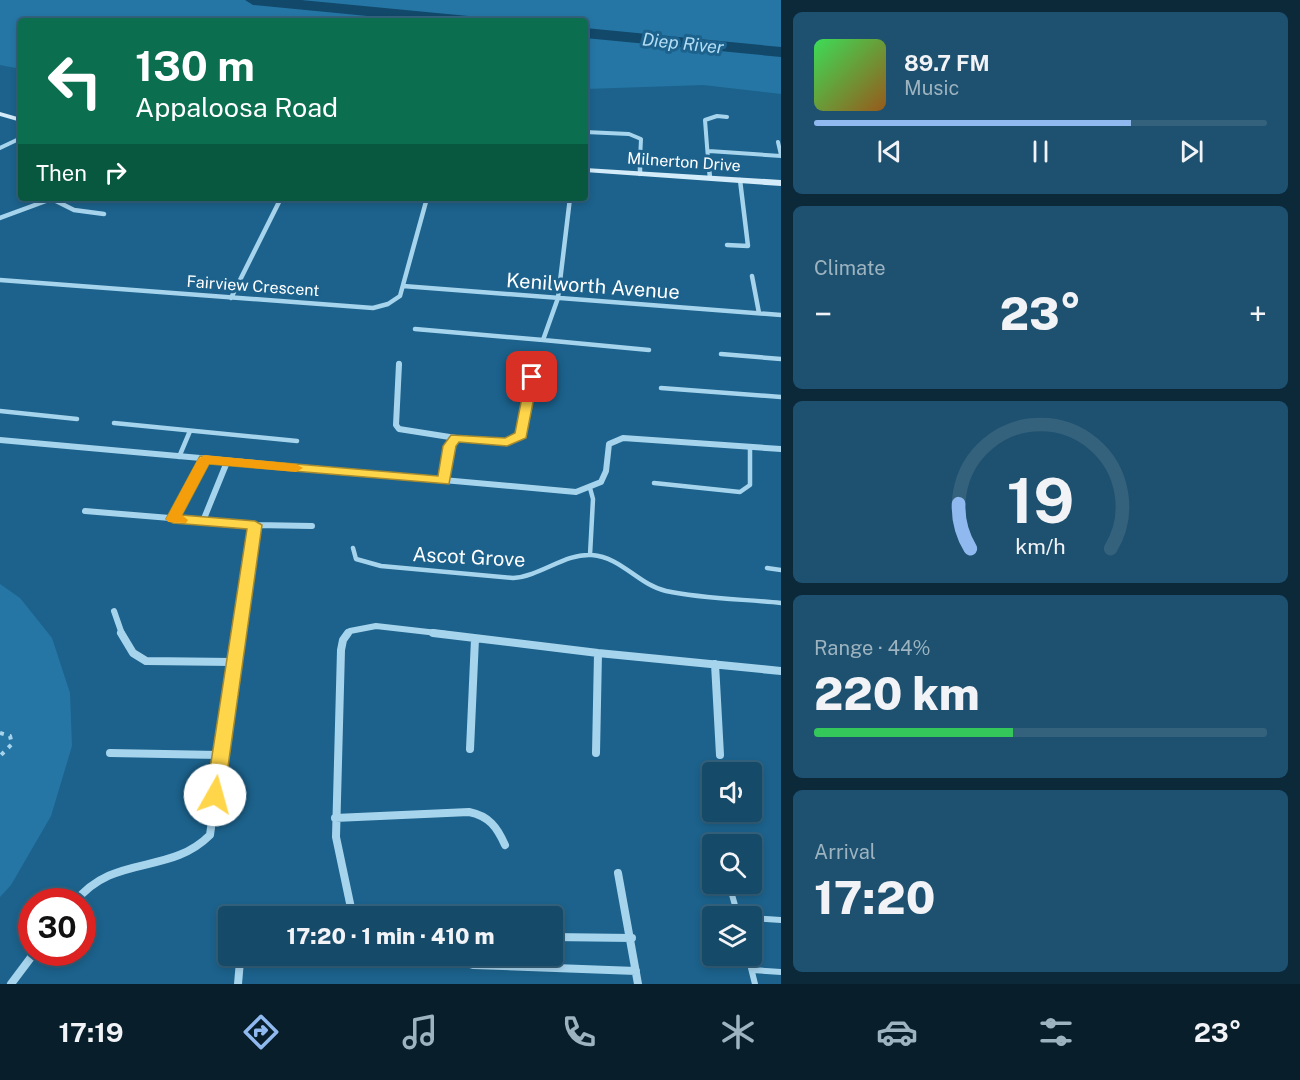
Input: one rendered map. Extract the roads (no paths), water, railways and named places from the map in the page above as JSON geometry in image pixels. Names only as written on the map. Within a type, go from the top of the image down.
[{"type":"street","points":[[0,114],[18,119]]},
{"type":"street","points":[[710,178],[705,120],[717,116],[727,117]]},
{"type":"street","points":[[588,132],[629,134],[640,139],[640,174]]},
{"type":"street","points":[[0,148],[18,139]]},
{"type":"street","points":[[709,152],[781,155],[778,142]]},
{"type":"street","name":"Milnerton Drive","points":[[588,170],[781,183]]},
{"type":"street","points":[[727,245],[748,246],[740,180]]},
{"type":"street","points":[[0,218],[45,201]]},
{"type":"street","points":[[58,201],[74,210],[104,214]]},
{"type":"street","points":[[231,298],[280,201]]},
{"type":"street","points":[[403,286],[426,201]]},
{"type":"street","points":[[543,340],[558,298],[570,201]]},
{"type":"street","points":[[752,276],[759,313]]},
{"type":"street","name":"Fairview Crescent","points":[[0,280],[373,308],[396,299],[400,296],[403,286]]},
{"type":"street","name":"Kenilworth Avenue","points":[[403,286],[781,315]]},
{"type":"street","points":[[415,329],[649,350]]},
{"type":"street","points":[[721,354],[781,359]]},
{"type":"street","points":[[399,363],[396,425],[399,429],[456,438],[507,442],[521,436],[532,377]]},
{"type":"street","points":[[0,440],[558,492],[576,492],[601,482],[606,471],[609,444],[623,438],[781,449]]},
{"type":"street","points":[[444,481],[449,446]]},
{"type":"street","points":[[173,519],[205,459]]},
{"type":"street","points":[[203,521],[227,462]]},
{"type":"street","points":[[85,511],[255,525],[312,526]]},
{"type":"street","points":[[90,888],[113,872],[171,860],[203,843],[210,835],[219,755],[255,525]]},
{"type":"street","points":[[114,612],[130,653],[137,659],[233,662]]},
{"type":"street","points":[[351,906],[336,837],[335,818],[340,650],[343,640],[350,631],[376,626],[598,653],[781,671]]},
{"type":"street","points":[[470,749],[475,639]]},
{"type":"street","points":[[596,753],[598,653]]},
{"type":"street","points":[[715,664],[720,755]]},
{"type":"street","points":[[110,753],[219,755]]},
{"type":"street","points":[[335,818],[469,812],[482,814],[499,830],[505,845]]},
{"type":"street","points":[[618,873],[632,938],[638,984]]},
{"type":"street","points":[[563,937],[632,938]]},
{"type":"street","points":[[11,984],[24,966]]},
{"type":"street","points":[[238,984],[240,966]]},
{"type":"street","points":[[500,966],[636,971]]},
{"type":"lane","points":[[661,388],[781,397]]},
{"type":"lane","points":[[0,411],[77,419]]},
{"type":"lane","points":[[114,423],[297,441]]},
{"type":"lane","points":[[179,457],[190,431]]},
{"type":"lane","points":[[449,446],[456,438]]},
{"type":"lane","points":[[654,483],[740,492],[750,485],[750,447]]},
{"type":"lane","points":[[590,488],[593,498],[590,555],[605,558],[626,568],[649,586],[665,591],[781,603]]},
{"type":"lane","name":"Ascot Grove","points":[[353,548],[356,559],[381,566],[527,579],[560,564],[590,555]]},
{"type":"lane","points":[[767,568],[781,570]]},
{"type":"lane","points":[[762,919],[781,920]]},
{"type":"lane","points":[[751,966],[756,984]]},
{"type":"lane","points":[[752,970],[781,972]]},
{"type":"waterway","name":"Diep River","points":[[253,0],[437,18]]},
{"type":"waterway","name":"Diep River","points":[[588,33],[781,52]]}]
